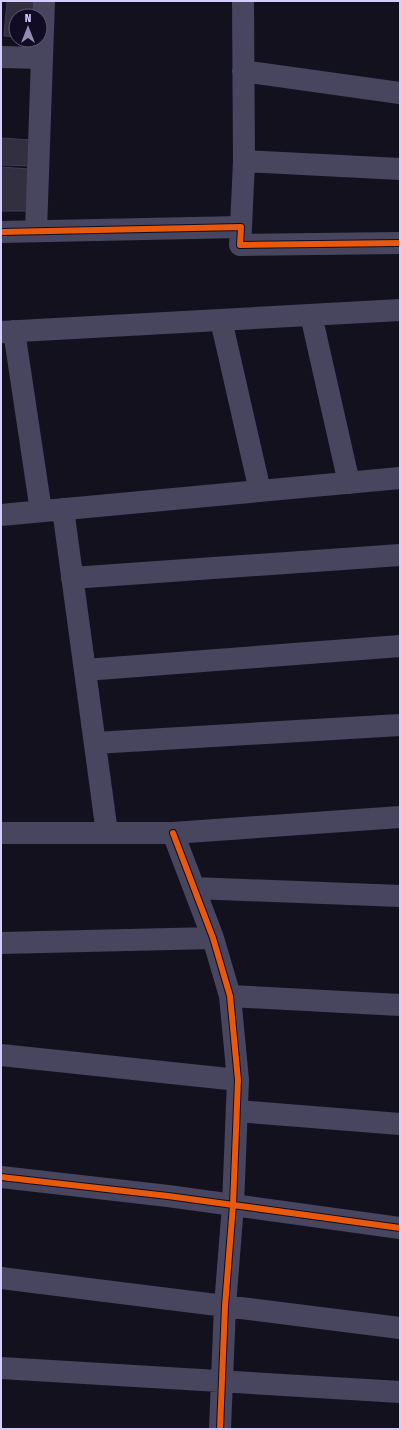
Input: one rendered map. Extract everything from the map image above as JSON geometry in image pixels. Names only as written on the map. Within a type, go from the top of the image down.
[{"type":"street","points":[[36,231],[44,1]]},
{"type":"street","points":[[243,1],[244,161],[240,245],[400,243]]},
{"type":"street","points":[[1,57],[42,58]]},
{"type":"street","points":[[243,72],[400,93]]},
{"type":"street","points":[[244,161],[400,168]]},
{"type":"street","points":[[1,232],[241,227]]},
{"type":"street","points":[[42,511],[7,332],[400,310]]},
{"type":"street","points":[[312,314],[349,483]]},
{"type":"street","points":[[222,320],[260,491]]},
{"type":"street","points":[[1,515],[400,478]]},
{"type":"street","points":[[63,509],[107,833]]},
{"type":"street","points":[[72,578],[400,555]]},
{"type":"street","points":[[85,670],[400,646]]},
{"type":"street","points":[[95,743],[400,725]]},
{"type":"street","points":[[1,833],[173,833],[400,817]]},
{"type":"street","points":[[173,833],[213,938],[230,996],[238,1080],[233,1205],[225,1306],[220,1429]]},
{"type":"street","points":[[194,888],[400,896]]},
{"type":"street","points":[[1,943],[213,938]]},
{"type":"street","points":[[230,996],[400,1005]]},
{"type":"street","points":[[1,1055],[238,1080]]},
{"type":"street","points":[[237,1111],[400,1124]]},
{"type":"street","points":[[1,1177],[168,1196],[400,1228]]},
{"type":"street","points":[[1,1278],[400,1328]]},
{"type":"street","points":[[1,1368],[400,1392]]},
{"type":"building","points":[[7,1],[36,1],[36,8],[8,8],[8,36],[4,36]]},
{"type":"building","points":[[1,138],[31,140],[31,166],[1,165]]},
{"type":"building","points":[[1,167],[30,169],[27,211],[1,211]]},
{"type":"cycle path","points":[[1,232],[241,227],[240,245],[400,243]]},
{"type":"cycle path","points":[[173,833],[213,938],[230,996],[238,1080],[233,1205],[225,1306],[220,1429]]},
{"type":"cycle path","points":[[1,1177],[168,1196],[400,1228]]}]
